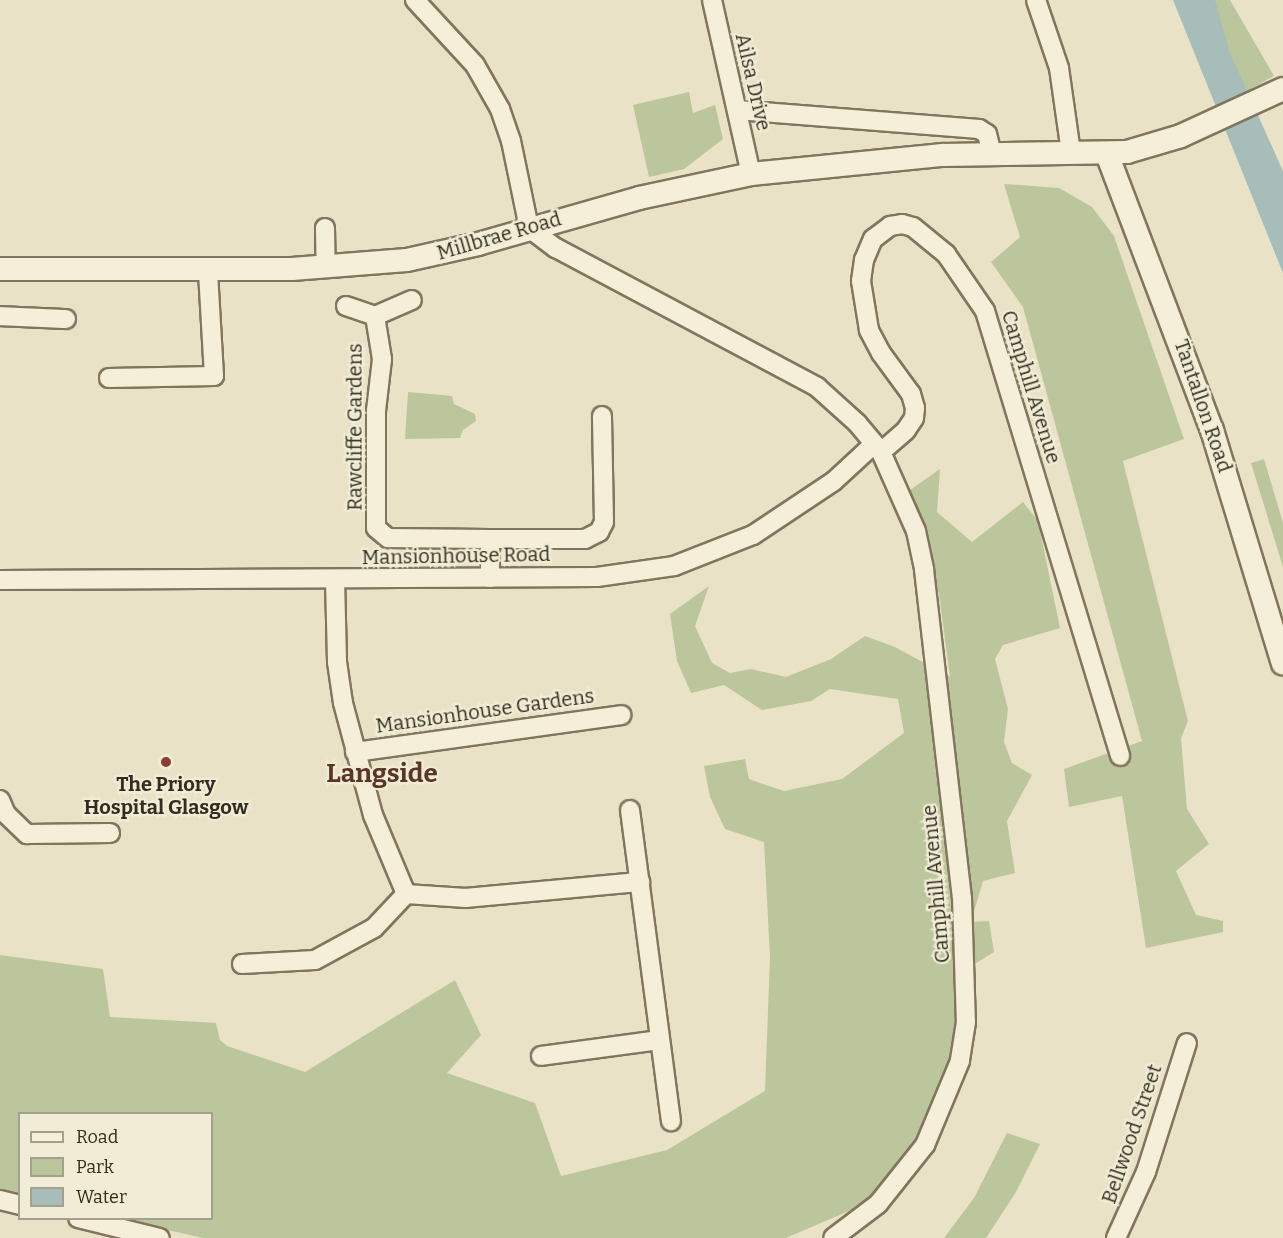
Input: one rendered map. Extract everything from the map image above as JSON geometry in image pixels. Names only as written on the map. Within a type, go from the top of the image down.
[{"type":"street","points":[[415,0],[475,65],[500,109],[511,141],[529,228]]},
{"type":"street","name":"Ailsa Drive","points":[[712,0],[751,174]]},
{"type":"street","points":[[1036,0],[1059,68],[1071,152]]},
{"type":"street","name":"Millbrae Road","points":[[0,269],[208,271],[366,266],[440,254],[639,198],[751,174],[848,162],[992,153],[1107,154],[1181,136],[1283,89]]},
{"type":"street","points":[[736,110],[979,129],[987,134],[992,153]]},
{"type":"street","name":"Tantallon Road","points":[[1107,154],[1212,430],[1283,663]]},
{"type":"street","name":"Camphill Avenue","points":[[878,448],[906,430],[915,408],[911,394],[881,353],[870,330],[861,281],[864,260],[873,239],[890,226],[902,224],[913,227],[946,254],[985,311],[1120,756]]},
{"type":"street","points":[[325,228],[326,267]]},
{"type":"street","name":"Camphill Avenue","points":[[529,228],[556,248],[816,387],[857,423],[878,448],[906,501],[924,570],[962,897],[966,1022],[960,1061],[925,1145],[878,1204],[833,1238]]},
{"type":"street","points":[[109,378],[214,376],[208,271]]},
{"type":"street","name":"Rawcliffe Gardens","points":[[346,306],[375,316],[412,300]]},
{"type":"street","points":[[0,316],[66,319]]},
{"type":"street","name":"Rawcliffe Gardens","points":[[375,316],[382,359],[376,411],[380,535],[388,538],[585,539],[599,532],[604,522],[602,416]]},
{"type":"street","name":"Mansionhouse Road","points":[[0,580],[597,577],[674,566],[753,535],[802,505],[878,448]]},
{"type":"street","points":[[490,539],[490,578]]},
{"type":"street","name":"Mansionhouse Gardens","points":[[335,579],[336,662],[355,752],[384,849],[406,894]]},
{"type":"street","name":"Mansionhouse Gardens","points":[[355,752],[621,715]]},
{"type":"street","points":[[0,800],[6,814],[27,834],[110,833]]},
{"type":"street","points":[[630,810],[670,1121]]},
{"type":"street","points":[[242,964],[315,960],[374,928],[406,894],[466,898],[640,882]]},
{"type":"street","points":[[541,1056],[660,1040]]},
{"type":"street","name":"Bellwood Street","points":[[1116,1238],[1146,1172],[1187,1043]]},
{"type":"street","points":[[0,1200],[18,1204]]},
{"type":"street","points":[[86,1220],[160,1238]]},
{"type":"green space","points":[[1199,0],[1230,0],[1274,76],[1247,91]]},
{"type":"green space","points":[[689,92],[693,113],[715,105],[723,139],[684,169],[649,177],[633,105]]},
{"type":"green space","points":[[1004,184],[1059,188],[1092,207],[1114,236],[1184,439],[1123,461],[1188,721],[1181,738],[1187,809],[1209,844],[1176,871],[1196,915],[1223,921],[1223,932],[1146,948],[1122,796],[1069,807],[1064,769],[1142,741],[1023,307],[991,262],[1020,237]]},
{"type":"green space","points":[[408,392],[452,396],[454,404],[475,414],[476,421],[463,430],[460,438],[405,439]]},
{"type":"green space","points":[[1264,459],[1283,523],[1283,567],[1251,463]]},
{"type":"green space","points":[[940,469],[937,512],[972,542],[1023,502],[1038,521],[1060,628],[1003,645],[995,659],[1008,709],[1004,742],[1012,763],[1032,775],[1007,821],[1015,873],[983,881],[971,922],[989,921],[994,952],[962,972],[950,1070],[911,1156],[858,1207],[786,1238],[203,1238],[123,1220],[213,1220],[213,1112],[18,1112],[18,1195],[0,1191],[0,955],[103,969],[110,1017],[216,1023],[220,1040],[227,1046],[305,1072],[455,980],[481,1035],[447,1073],[535,1103],[561,1176],[667,1150],[765,1091],[770,957],[764,842],[725,829],[710,797],[704,766],[745,759],[749,779],[784,791],[842,779],[904,733],[898,699],[830,689],[811,701],[762,710],[724,685],[691,693],[677,661],[670,614],[709,586],[695,626],[712,663],[730,673],[751,669],[786,677],[831,659],[865,636],[895,647],[950,677],[939,594],[910,490]]},
{"type":"green space","points":[[1007,1133],[1040,1144],[1016,1192],[986,1238],[944,1238],[974,1198]]},
{"type":"water","points":[[1173,0],[1215,0],[1230,53],[1283,171],[1283,273]]},
{"type":"place","name":"The Priory Hospital Glasgow","points":[[166,762]]},
{"type":"district","name":"Langside","points":[[382,774]]}]
